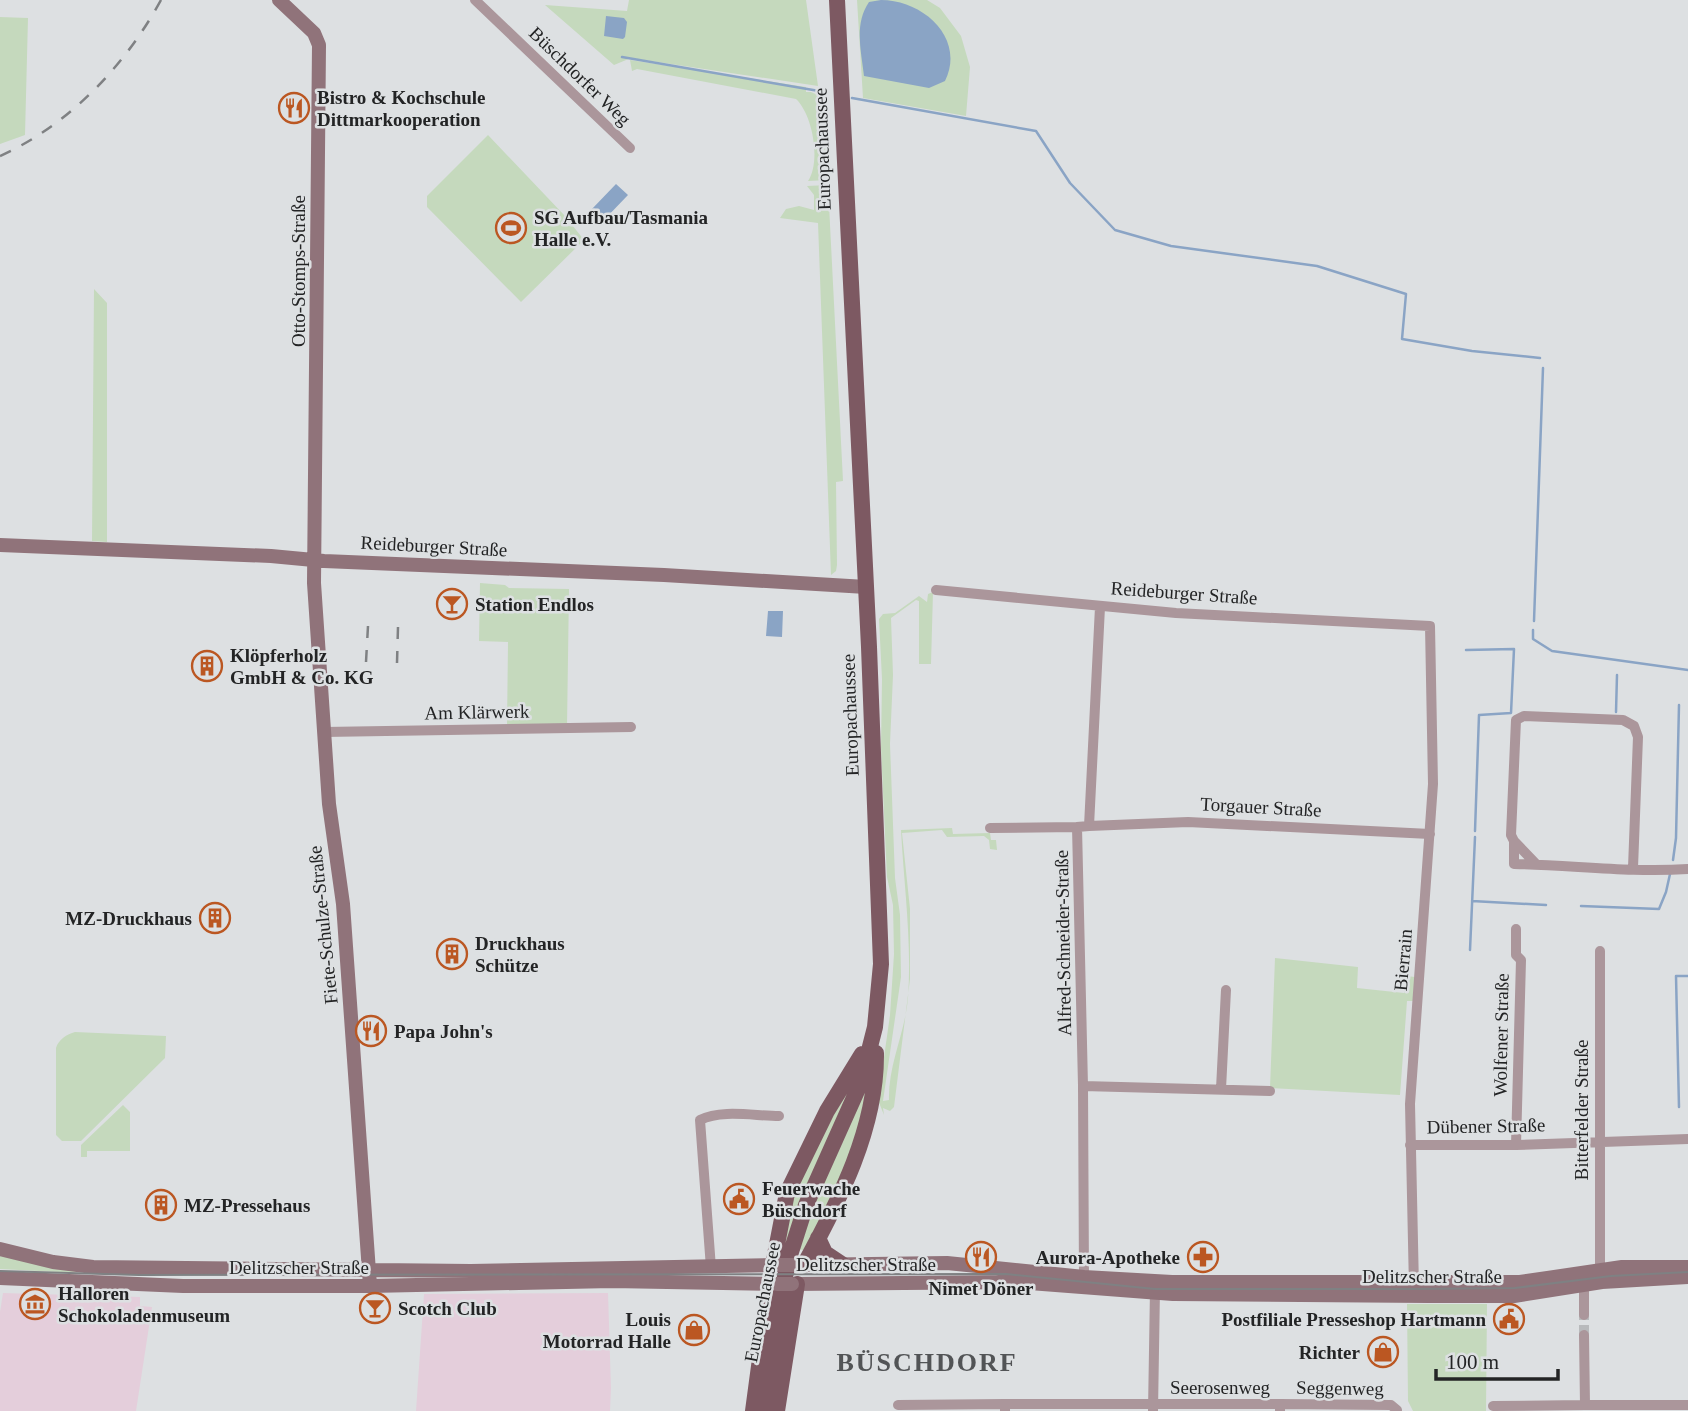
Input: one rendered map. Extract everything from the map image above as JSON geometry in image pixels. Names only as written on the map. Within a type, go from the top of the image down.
[{"type":"main road","name":"Otto-Stomps-Straße","points":[[279,0],[314,33],[319,45],[315,559]]},
{"type":"main road","name":"Europachaussee","points":[[764,1411],[781,1294],[797,1231],[806,1205],[854,1100],[875,1027],[880,988],[881,939],[866,587],[837,0]]},
{"type":"main road","name":"Reideburger Straße","points":[[0,545],[866,587]]},
{"type":"main road","name":"Fiete-Schulze-Straße","points":[[315,559],[314,583],[329,803],[342,895],[370,1286]]},
{"type":"main road","points":[[753,1411],[773,1284],[788,1265],[818,1238],[850,1171],[866,1121],[874,1080],[875,1027]]},
{"type":"main road","points":[[777,1411],[795,1284],[788,1265],[787,1193],[827,1111],[860,1059],[875,1027]]},
{"type":"main road","points":[[818,1238],[825,1254],[843,1265]]},
{"type":"main road","name":"Delitzscher Straße","points":[[0,1250],[53,1262],[93,1267],[495,1271],[843,1265],[876,1262],[947,1263],[1084,1283]]},
{"type":"main road","name":"Delitzscher Straße","points":[[0,1279],[183,1286],[1007,1282],[1155,1287],[1414,1289],[1514,1296],[1584,1278],[1600,1269],[1638,1266],[1688,1267]]},
{"type":"main road","name":"Delitzscher Straße","points":[[1584,1278],[1688,1277]]},
{"type":"street","name":"Büschdorfer Weg","points":[[475,0],[630,148]]},
{"type":"street","name":"Reideburger Straße","points":[[936,590],[1218,616],[1430,626]]},
{"type":"street","name":"Alfred-Schneider-Straße","points":[[1084,1283],[1077,827],[1089,826],[1100,607]]},
{"type":"street","name":"Bierrain","points":[[1414,1289],[1410,1104],[1433,784],[1430,626]]},
{"type":"street","points":[[1536,864],[1511,835],[1516,720],[1524,716],[1623,720],[1634,726],[1638,737],[1633,868]]},
{"type":"street","name":"Am Klärwerk","points":[[324,732],[631,727]]},
{"type":"street","name":"Torgauer Straße","points":[[1089,826],[1188,822],[1430,834]]},
{"type":"street","points":[[989,828],[1077,827]]},
{"type":"street","points":[[1514,841],[1514,864],[1688,869]]},
{"type":"street","name":"Wolfener Straße","points":[[1516,929],[1516,955],[1521,960],[1516,1144]]},
{"type":"street","name":"Bitterfelder Straße","points":[[1600,951],[1600,1269]]},
{"type":"street","points":[[1221,1090],[1226,990]]},
{"type":"street","points":[[1083,1086],[1270,1091]]},
{"type":"street","points":[[711,1268],[700,1120],[708,1116],[724,1115],[779,1116]]},
{"type":"street","name":"Dübener Straße","points":[[1410,1145],[1688,1139]]},
{"type":"street","points":[[1584,1278],[1584,1315]]},
{"type":"street","points":[[1153,1408],[1155,1287]]},
{"type":"street","points":[[1584,1335],[1584,1405]]},
{"type":"street","name":"Seerosenweg","points":[[898,1405],[1005,1408],[1280,1408]]},
{"type":"street","name":"Seggenweg","points":[[1280,1408],[1391,1405],[1397,1410]]},
{"type":"street","points":[[1493,1406],[1688,1405]]},
{"type":"shaded area","points":[[3,1293],[140,1297],[140,1306],[152,1307],[136,1411],[0,1411],[0,1312]]},
{"type":"shaded area","points":[[608,1293],[610,1411],[416,1411],[424,1294]]},
{"type":"green space","points":[[629,0],[806,0],[818,86],[631,58],[614,65],[545,5],[627,11]]},
{"type":"green space","points":[[857,0],[927,0],[940,8],[961,36],[970,67],[966,116],[863,98]]},
{"type":"green space","points":[[0,17],[28,18],[25,135],[0,144]]},
{"type":"green space","points":[[630,60],[806,87],[806,92],[820,96],[821,90],[824,91],[828,180],[808,181],[814,162],[813,139],[807,116],[796,99],[637,69],[632,71]]},
{"type":"green space","name":"SG Aufbau/Tasmania Halle e.V.","points":[[488,135],[565,216],[584,240],[521,302],[427,207],[427,196]]},
{"type":"green space","points":[[828,185],[843,481],[836,482],[837,565],[836,571],[831,575],[818,223],[780,218],[786,209],[799,206],[814,210],[814,195],[807,186]]},
{"type":"green space","points":[[94,289],[107,303],[107,542],[92,541]]},
{"type":"green space","points":[[480,583],[505,585],[509,588],[569,589],[567,726],[507,726],[508,642],[479,641]]},
{"type":"green space","points":[[933,592],[931,664],[919,664],[919,601],[916,600],[891,618],[893,675],[890,744],[901,977],[883,1101],[889,1100],[891,1074],[906,1014],[894,1107],[890,1111],[883,1108],[884,1115],[878,1100],[890,1015],[894,954],[893,905],[887,877],[881,748],[879,619],[883,614],[895,613],[919,596],[927,602],[928,594]]},
{"type":"green space","points":[[952,828],[953,834],[990,833],[991,840],[996,840],[997,850],[990,849],[989,840],[984,836],[947,837],[942,830],[902,833],[910,909],[910,979],[908,993],[909,956],[901,830]]},
{"type":"green space","points":[[1275,958],[1358,967],[1357,988],[1404,993],[1406,976],[1415,977],[1413,1001],[1407,1001],[1400,1095],[1270,1088]]},
{"type":"green space","points":[[75,1032],[166,1036],[165,1058],[81,1141],[62,1141],[56,1135],[56,1048],[63,1038]]},
{"type":"green space","points":[[872,1059],[855,1147],[808,1251],[798,1249],[816,1200],[847,1132]]},
{"type":"green space","points":[[861,1063],[782,1257],[791,1195]]},
{"type":"green space","points":[[123,1105],[130,1112],[130,1151],[87,1151],[87,1157],[81,1157],[81,1145]]},
{"type":"green space","points":[[0,1256],[175,1273],[0,1269]]},
{"type":"green space","points":[[1407,1304],[1487,1304],[1486,1411],[1413,1411],[1408,1401]]},
{"type":"water","points":[[881,0],[912,7],[937,24],[950,50],[950,65],[945,81],[929,88],[864,76],[861,19],[869,2]]},
{"type":"water","points":[[606,16],[624,18],[627,22],[623,39],[604,36]]},
{"type":"water","points":[[616,184],[628,195],[603,221],[591,210]]},
{"type":"water","points":[[768,611],[783,611],[782,637],[766,636]]},
{"type":"waterway","points":[[622,57],[819,91]]},
{"type":"waterway","points":[[852,98],[1036,131],[1070,183],[1115,230],[1171,246],[1317,266],[1406,294],[1402,339],[1472,351],[1540,358]]},
{"type":"waterway","points":[[1534,621],[1543,368]]},
{"type":"waterway","points":[[1533,630],[1533,639],[1552,651],[1688,670]]},
{"type":"waterway","points":[[1466,650],[1514,649],[1511,713],[1479,715],[1475,831]]},
{"type":"waterway","points":[[1616,712],[1617,675]]},
{"type":"waterway","points":[[1673,860],[1676,838],[1679,705]]},
{"type":"waterway","points":[[1470,950],[1475,837]]},
{"type":"waterway","points":[[1581,906],[1659,909],[1670,874]]},
{"type":"waterway","points":[[1472,901],[1546,905]]},
{"type":"waterway","points":[[1679,1107],[1676,976],[1688,976]]},
{"type":"tunnel","points":[[1584,1315],[1584,1335]]},
{"type":"tram line","points":[[0,1271],[139,1275],[1006,1274],[1155,1289],[1515,1288],[1611,1276],[1688,1272]]},
{"type":"railway","points":[[0,156],[49,128],[93,91],[130,48],[161,0]]},
{"type":"railway","points":[[366,662],[368,626]]},
{"type":"railway","points":[[397,663],[398,627]]},
{"type":"place","name":"Bistro & Kochschule Dittmarkooperation","points":[[294,108]]},
{"type":"place","name":"SG Aufbau/Tasmania Halle e.V.","points":[[511,228]]},
{"type":"place","name":"Station Endlos","points":[[452,604]]},
{"type":"place","name":"Klöpferholz GmbH & Co. KG","points":[[207,666]]},
{"type":"place","name":"MZ-Druckhaus","points":[[215,918]]},
{"type":"place","name":"Druckhaus Schütze","points":[[452,954]]},
{"type":"place","name":"Papa John's","points":[[371,1031]]},
{"type":"place","name":"Feuerwache Büschdorf","points":[[739,1199]]},
{"type":"place","name":"MZ-Pressehaus","points":[[161,1205]]},
{"type":"place","name":"Nimet Döner","points":[[981,1257]]},
{"type":"place","name":"Aurora-Apotheke","points":[[1203,1257]]},
{"type":"place","name":"Halloren Schokoladenmuseum","points":[[35,1304]]},
{"type":"place","name":"Scotch Club","points":[[375,1308]]},
{"type":"place","name":"Postfiliale Presseshop Hartmann","points":[[1509,1319]]},
{"type":"place","name":"Louis Motorrad Halle","points":[[694,1330]]},
{"type":"place","name":"Richter","points":[[1383,1352]]},
{"type":"district","name":"BÜSCHDORF","points":[[927,1362]]}]
